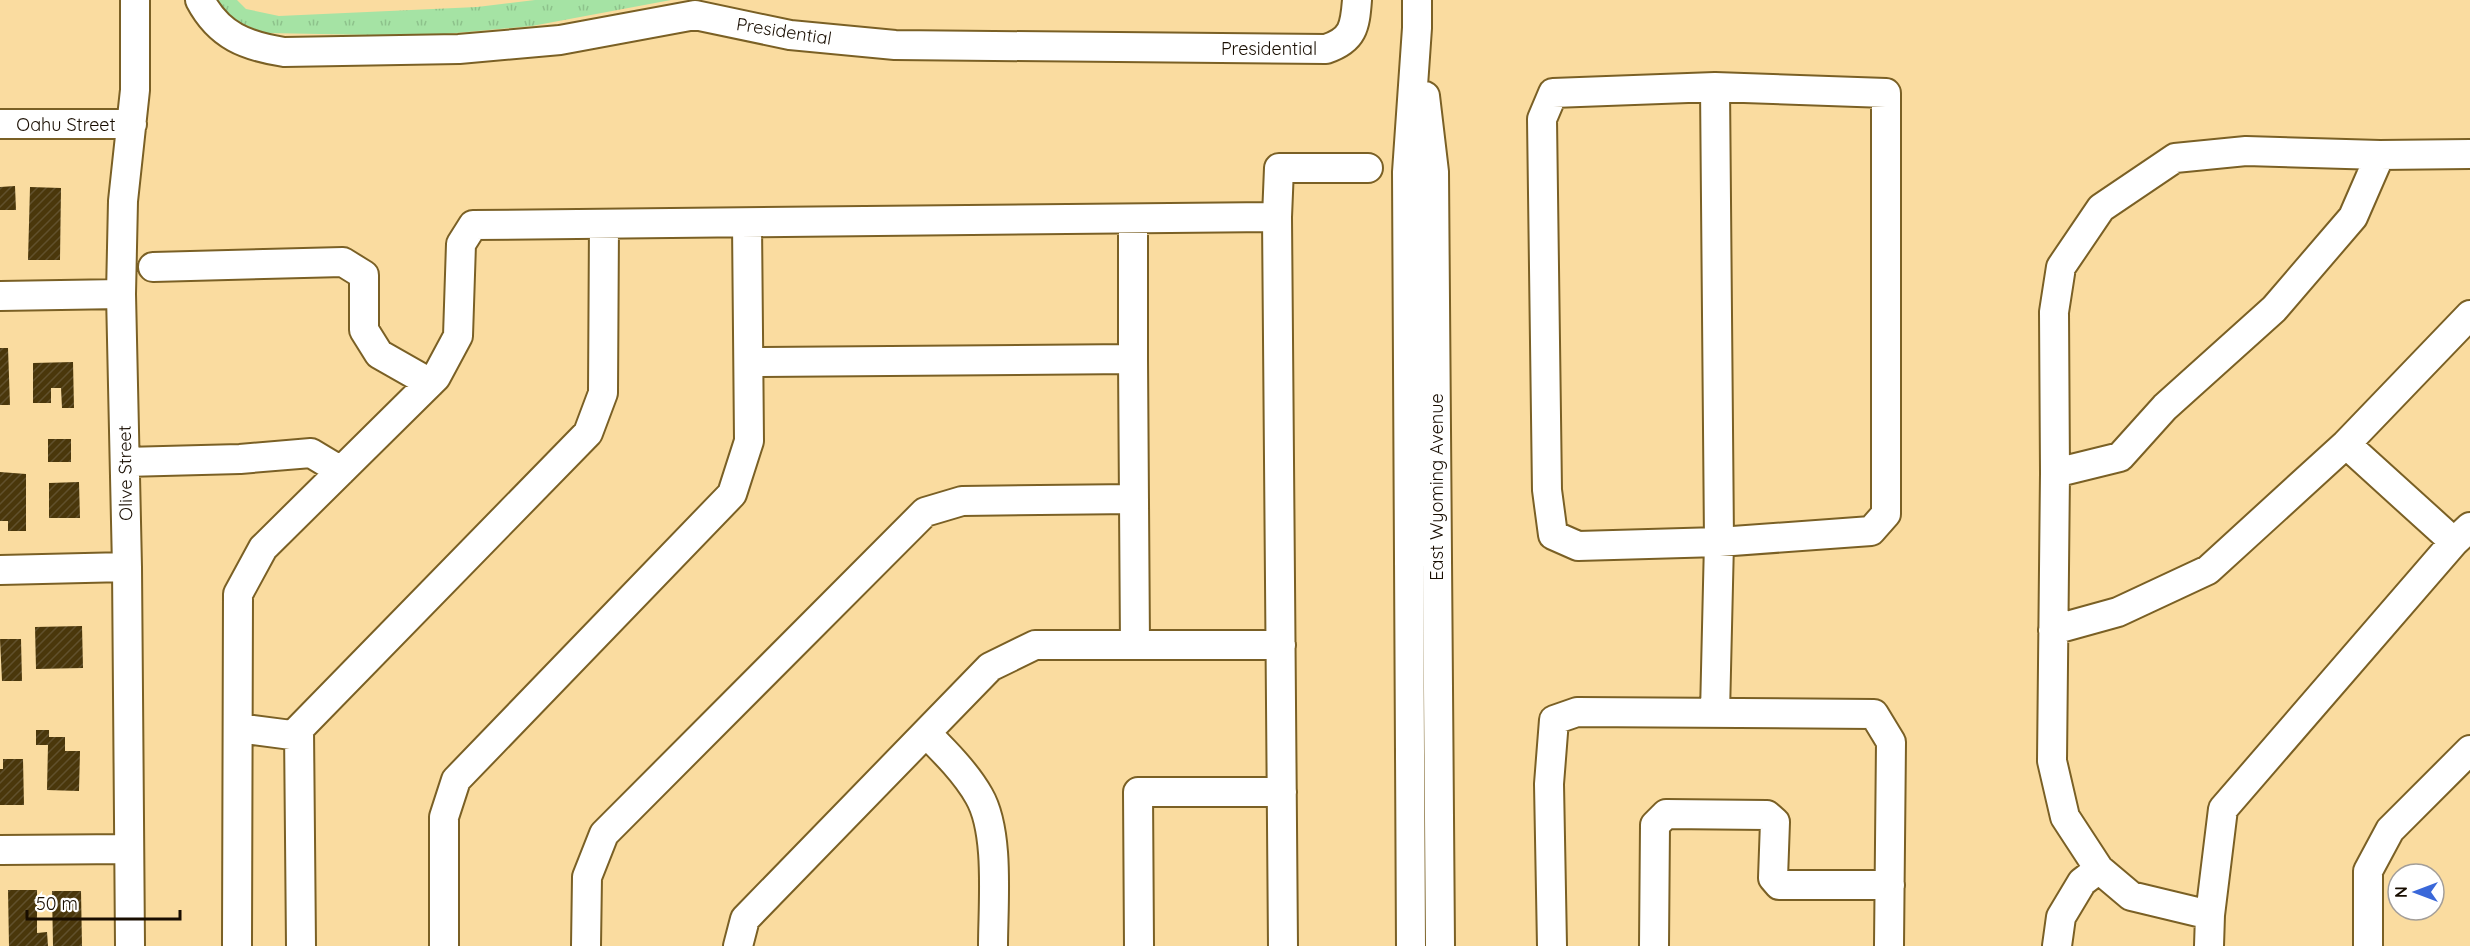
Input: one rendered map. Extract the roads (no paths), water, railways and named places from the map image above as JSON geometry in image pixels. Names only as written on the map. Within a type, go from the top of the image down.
[{"type":"street","name":"Olive Street","points":[[130,946],[127,567],[121,294],[123,201],[135,90],[135,0]]},
{"type":"street","name":"Presidential","points":[[200,0],[220,29],[243,42],[284,52],[459,49],[560,40],[695,8],[790,35],[895,45],[1326,49],[1340,44],[1351,34],[1357,0]]},
{"type":"street","name":"East Wyoming Avenue","points":[[1411,946],[1407,172],[1417,0]]},
{"type":"street","name":"East Wyoming Avenue","points":[[1417,28],[1434,172],[1440,946]]},
{"type":"street","points":[[1715,87],[1719,542],[1715,713]]},
{"type":"street","points":[[1715,87],[1886,93],[1886,514],[1871,531],[1719,542],[1578,546],[1553,535],[1547,490],[1542,119],[1553,93],[1715,87]]},
{"type":"street","name":"Oahu Street","points":[[0,124],[132,124]]},
{"type":"street","points":[[2210,915],[2131,896],[2099,869],[2065,816],[2052,761],[2054,312],[2061,267],[2101,208],[2175,158],[2246,151],[2380,155],[2470,154]]},
{"type":"street","points":[[2055,474],[2120,457],[2165,407],[2274,309],[2353,217],[2380,155]]},
{"type":"street","points":[[1282,946],[1277,217],[1279,168],[1368,168]]},
{"type":"street","points":[[237,946],[238,594],[263,548],[435,377],[458,336],[460,244],[473,225],[1277,217]]},
{"type":"street","points":[[1132,219],[1135,645]]},
{"type":"street","points":[[444,946],[444,816],[456,780],[732,494],[749,441],[747,223]]},
{"type":"street","points":[[301,946],[299,729],[588,433],[603,393],[604,224]]},
{"type":"street","points":[[153,267],[343,262],[364,275],[364,330],[379,354],[430,383]]},
{"type":"street","points":[[0,296],[121,294]]},
{"type":"street","points":[[2053,630],[2118,612],[2208,570],[2346,444],[2470,315]]},
{"type":"street","points":[[748,362],[1133,359]]},
{"type":"street","points":[[2209,946],[2210,915],[2223,809],[2462,535],[2346,444]]},
{"type":"street","points":[[125,462],[240,459],[311,453],[341,471]]},
{"type":"street","points":[[586,946],[587,877],[604,834],[925,512],[962,501],[1134,499]]},
{"type":"street","points":[[0,570],[127,567]]},
{"type":"street","points":[[738,946],[746,919],[990,667],[1035,645],[1281,645]]},
{"type":"street","points":[[1552,946],[1550,784],[1554,720],[1577,712],[1874,714],[1891,742],[1889,946]]},
{"type":"street","points":[[238,728],[299,736]]},
{"type":"street","points":[[926,733],[950,757],[980,797],[992,833],[993,946]]},
{"type":"street","points":[[2368,946],[2368,871],[2390,830],[2470,750]]},
{"type":"street","points":[[1139,946],[1138,792],[1282,792]]},
{"type":"street","points":[[1654,946],[1655,825],[1666,814],[1767,815],[1775,822],[1773,878],[1779,885],[1890,885]]},
{"type":"street","points":[[0,850],[129,849]]},
{"type":"street","points":[[2057,946],[2061,917],[2082,882],[2099,869]]}]
